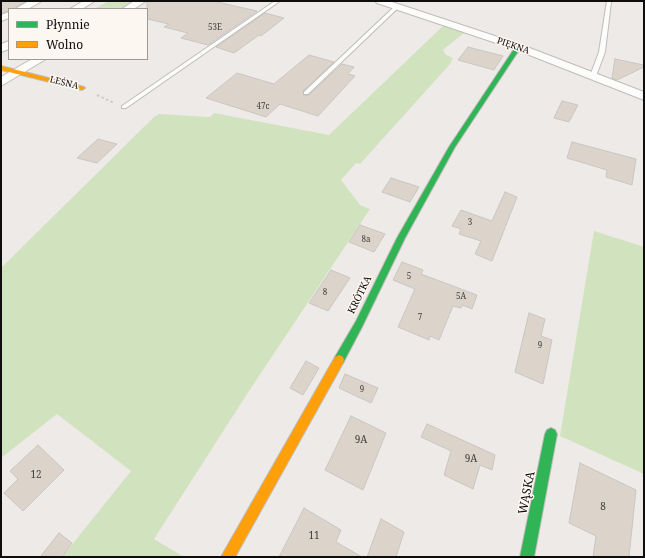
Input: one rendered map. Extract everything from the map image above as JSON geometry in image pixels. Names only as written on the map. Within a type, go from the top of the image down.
[{"type":"street","points":[[22,8],[37,1]]},
{"type":"street","points":[[77,8],[90,1]]},
{"type":"street","points":[[129,8],[141,1]]},
{"type":"street","name":"PIĘKNA","points":[[380,1],[518,47],[644,96]]},
{"type":"street","name":"KRÓTKA","points":[[228,557],[359,324],[401,238],[452,147],[518,47]]},
{"type":"street","points":[[1,82],[38,60]]},
{"type":"street","name":"LEŚNA","points":[[1,68],[82,88]]},
{"type":"street","name":"WĄSKA","points":[[527,557],[551,434]]},
{"type":"lane","points":[[124,107],[278,1]]},
{"type":"lane","points":[[593,76],[602,52],[609,2]]},
{"type":"lane","points":[[306,94],[397,7]]},
{"type":"path","name":"LEŚNA","points":[[82,88],[124,107]]},
{"type":"green space","points":[[109,1],[138,1],[126,8],[96,8]]},
{"type":"green space","points":[[444,25],[464,33],[443,50],[446,55],[453,58],[450,64],[360,164],[356,163],[341,180],[360,205],[370,209],[247,394],[154,539],[184,557],[62,557],[131,471],[57,414],[1,458],[1,268],[154,117],[159,114],[210,117],[214,113],[329,135]]},
{"type":"green space","points":[[594,231],[644,247],[644,474],[560,436]]},
{"type":"building","points":[[1,1],[26,1],[16,8],[8,8],[8,11],[1,13]]},
{"type":"building","points":[[147,1],[213,1],[257,11],[208,45],[181,38],[188,33],[164,27],[169,24],[148,19]]},
{"type":"building","points":[[265,13],[284,18],[261,36],[259,35],[234,53],[216,47]]},
{"type":"building","points":[[468,47],[503,56],[494,70],[458,60]]},
{"type":"building","points":[[309,55],[334,62],[303,91],[304,96],[309,95],[342,64],[354,67],[348,74],[355,76],[318,116],[280,104],[266,117],[206,98],[237,73],[274,84]]},
{"type":"building","points":[[615,59],[644,65],[644,67],[617,80],[612,78]]},
{"type":"building","points":[[562,101],[578,105],[569,122],[554,118]]},
{"type":"building","points":[[98,139],[117,144],[97,163],[77,158]]},
{"type":"building","points":[[572,142],[636,159],[632,185],[606,177],[607,170],[567,158]]},
{"type":"building","points":[[391,178],[419,187],[410,202],[382,192]]},
{"type":"building","points":[[505,192],[517,197],[492,261],[475,254],[481,241],[459,234],[461,229],[452,226],[461,210],[492,221]]},
{"type":"building","points":[[360,225],[385,234],[374,252],[349,242]]},
{"type":"building","points":[[402,262],[423,270],[421,274],[477,295],[472,309],[462,305],[461,308],[453,306],[439,340],[430,336],[429,340],[398,327],[415,289],[393,280]]},
{"type":"building","points":[[331,270],[350,278],[328,311],[309,303]]},
{"type":"building","points":[[529,313],[545,319],[541,336],[552,340],[543,384],[515,372]]},
{"type":"building","points":[[306,361],[319,368],[303,395],[290,388]]},
{"type":"building","points":[[345,374],[378,388],[371,403],[339,388]]},
{"type":"building","points":[[351,416],[386,433],[363,490],[325,470]]},
{"type":"building","points":[[427,424],[495,455],[492,470],[480,465],[473,489],[444,475],[451,451],[421,437]]},
{"type":"building","points":[[38,445],[64,470],[23,511],[4,493],[18,479],[10,471]]},
{"type":"building","points":[[580,463],[636,490],[629,557],[593,557],[596,536],[569,523]]},
{"type":"building","points":[[304,508],[341,530],[336,542],[362,557],[279,557]]},
{"type":"building","points":[[381,519],[404,532],[396,557],[367,557]]},
{"type":"building","points":[[59,533],[72,543],[62,557],[40,557]]},
{"type":"traffic: fast","points":[[339,360],[359,324],[401,238],[452,147],[518,47]]},
{"type":"traffic: fast","points":[[527,557],[551,434]]},
{"type":"traffic: slow","points":[[1,68],[82,88]]},
{"type":"traffic: slow","points":[[228,557],[339,360]]}]
